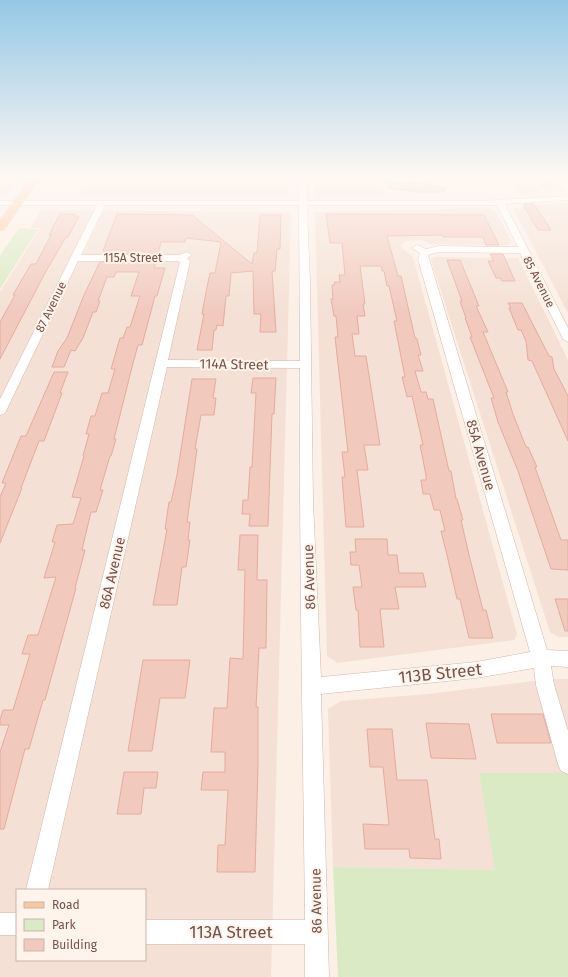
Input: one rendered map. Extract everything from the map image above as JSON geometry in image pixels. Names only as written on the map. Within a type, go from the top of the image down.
[{"type":"street","name":"87 Avenue","points":[[0,411],[92,223]]},
{"type":"street","name":"86 Avenue","points":[[304,223],[306,502],[312,686],[317,977]]},
{"type":"street","name":"85 Avenue","points":[[510,223],[568,339]]},
{"type":"street","name":"85A Avenue","points":[[524,250],[421,250],[541,658],[545,685],[568,764]]},
{"type":"street","name":"115A Street","points":[[75,258],[184,256]]},
{"type":"street","name":"86A Avenue","points":[[37,889],[162,363],[185,261],[184,256]]},
{"type":"street","name":"114A Street","points":[[162,363],[305,365]]},
{"type":"street","name":"113B Street","points":[[312,686],[476,670],[541,658],[568,659]]},
{"type":"street","points":[[0,924],[16,924]]},
{"type":"street","name":"113A Street","points":[[146,932],[316,932]]},
{"type":"shaded area","points":[[33,223],[291,223],[271,977],[0,977],[0,292],[40,228],[30,228]]},
{"type":"shaded area","points":[[315,223],[502,223],[512,242],[508,245],[430,244],[422,240],[416,240],[406,241],[400,246],[413,257],[517,634],[514,640],[337,663],[327,656]]},
{"type":"shaded area","points":[[521,223],[568,223],[568,313]]},
{"type":"shaded area","points":[[435,257],[518,258],[568,360],[568,637],[559,637],[550,632],[431,260]]},
{"type":"shaded area","points":[[550,679],[568,679],[568,773],[479,773],[496,870],[333,867],[328,709],[341,701],[428,694]]},
{"type":"green space","points":[[19,228],[38,229],[0,289],[0,256]]},
{"type":"green space","points":[[479,773],[568,773],[568,977],[338,977],[333,867],[495,870]]},
{"type":"building","points":[[55,223],[76,223],[45,273],[0,359],[0,322],[15,295],[13,295],[31,264],[36,264],[51,235],[49,235]]},
{"type":"building","points":[[114,223],[201,223],[252,264],[254,253],[257,253],[259,223],[281,223],[280,249],[277,249],[275,271],[272,271],[276,332],[260,332],[261,314],[254,314],[253,271],[231,273],[229,296],[226,296],[223,326],[217,325],[216,330],[214,330],[212,350],[197,350],[210,273],[215,273],[221,242],[186,238],[185,242],[161,242],[158,254],[104,254],[105,251],[103,251]]},
{"type":"building","points":[[327,223],[488,223],[499,245],[486,245],[483,237],[443,237],[442,235],[387,236],[398,276],[401,276],[415,338],[417,339],[421,355],[418,355],[423,371],[415,371],[421,392],[426,392],[428,399],[433,399],[449,471],[451,471],[456,499],[463,520],[461,520],[469,555],[483,610],[486,610],[493,638],[469,638],[460,599],[457,599],[441,531],[445,531],[440,510],[434,510],[430,494],[423,494],[421,480],[426,480],[426,475],[420,445],[423,445],[412,396],[407,397],[402,377],[405,377],[394,321],[397,321],[389,286],[387,286],[384,271],[382,271],[381,266],[360,266],[365,316],[357,316],[359,334],[352,334],[355,356],[366,356],[380,445],[364,445],[368,470],[357,470],[364,527],[346,527],[342,477],[345,477],[342,452],[348,452],[335,337],[338,337],[336,316],[334,316],[331,299],[333,299],[332,285],[335,285],[334,282],[340,282],[339,275],[345,275],[342,243],[330,243]]},
{"type":"building","points":[[534,223],[546,223],[551,230],[538,230]]},
{"type":"building","points":[[490,254],[503,254],[515,281],[502,281],[500,278],[496,278],[488,261],[494,261]]},
{"type":"building","points":[[447,260],[460,260],[479,306],[476,306],[488,332],[483,332],[508,392],[506,392],[513,414],[526,447],[528,447],[537,467],[535,467],[561,540],[568,540],[568,570],[551,569],[518,471],[498,422],[491,398],[494,398],[470,337],[472,337],[460,301],[462,301]]},
{"type":"building","points":[[100,262],[156,262],[154,268],[165,268],[157,296],[155,296],[142,345],[138,345],[114,439],[116,439],[100,490],[103,490],[96,512],[91,512],[82,550],[85,550],[76,588],[45,700],[43,700],[29,749],[25,749],[4,829],[0,829],[0,752],[9,725],[0,725],[0,720],[3,710],[13,710],[30,654],[22,654],[28,635],[38,635],[56,577],[44,578],[55,542],[52,542],[57,525],[73,524],[81,498],[72,497],[84,456],[89,434],[86,434],[91,416],[95,416],[102,393],[108,393],[115,369],[111,369],[120,338],[123,338],[127,327],[130,327],[140,296],[131,296],[139,272],[116,272],[114,277],[107,277],[98,301],[100,301],[96,312],[93,312],[83,338],[75,351],[71,350],[64,367],[52,367],[58,351],[67,338],[84,295]]},
{"type":"building","points":[[508,303],[522,303],[549,356],[552,357],[554,369],[568,396],[568,441],[532,361],[528,360],[526,341],[521,330],[518,330]]},
{"type":"building","points":[[54,372],[68,372],[60,393],[62,393],[44,441],[39,441],[0,543],[0,497],[6,483],[2,483],[21,436],[26,436]]},
{"type":"building","points":[[253,378],[276,378],[274,414],[272,414],[268,526],[249,526],[250,514],[242,514],[243,500],[248,500],[250,467],[252,467],[256,393],[251,393]]},
{"type":"building","points":[[192,379],[216,379],[213,398],[216,398],[214,415],[201,415],[195,449],[197,449],[187,522],[190,522],[188,540],[190,540],[186,567],[182,567],[177,605],[153,605],[167,529],[165,529],[169,502],[171,502],[177,475]]},
{"type":"building","points":[[240,535],[258,535],[257,580],[267,580],[266,648],[259,648],[256,707],[258,707],[258,765],[255,872],[217,872],[218,845],[225,845],[228,790],[201,790],[203,772],[225,772],[225,752],[211,752],[214,708],[227,708],[230,658],[243,659],[245,570],[238,570]]},
{"type":"building","points":[[355,539],[387,539],[388,555],[397,555],[399,573],[423,573],[426,587],[395,587],[399,609],[380,609],[384,647],[360,647],[358,610],[356,610],[353,587],[362,587],[359,565],[351,565],[350,552],[356,552]]},
{"type":"building","points":[[555,599],[568,599],[568,631],[565,631]]},
{"type":"building","points":[[143,660],[190,660],[185,698],[160,698],[152,751],[128,751]]},
{"type":"building","points":[[491,714],[543,714],[551,743],[497,743]]},
{"type":"building","points":[[426,723],[469,724],[476,759],[431,758]]},
{"type":"building","points":[[367,729],[392,729],[397,780],[427,780],[435,839],[439,839],[441,859],[410,858],[409,849],[365,849],[363,824],[389,825],[383,767],[370,767]]},
{"type":"building","points":[[124,772],[158,772],[156,788],[144,788],[141,814],[117,814]]}]
